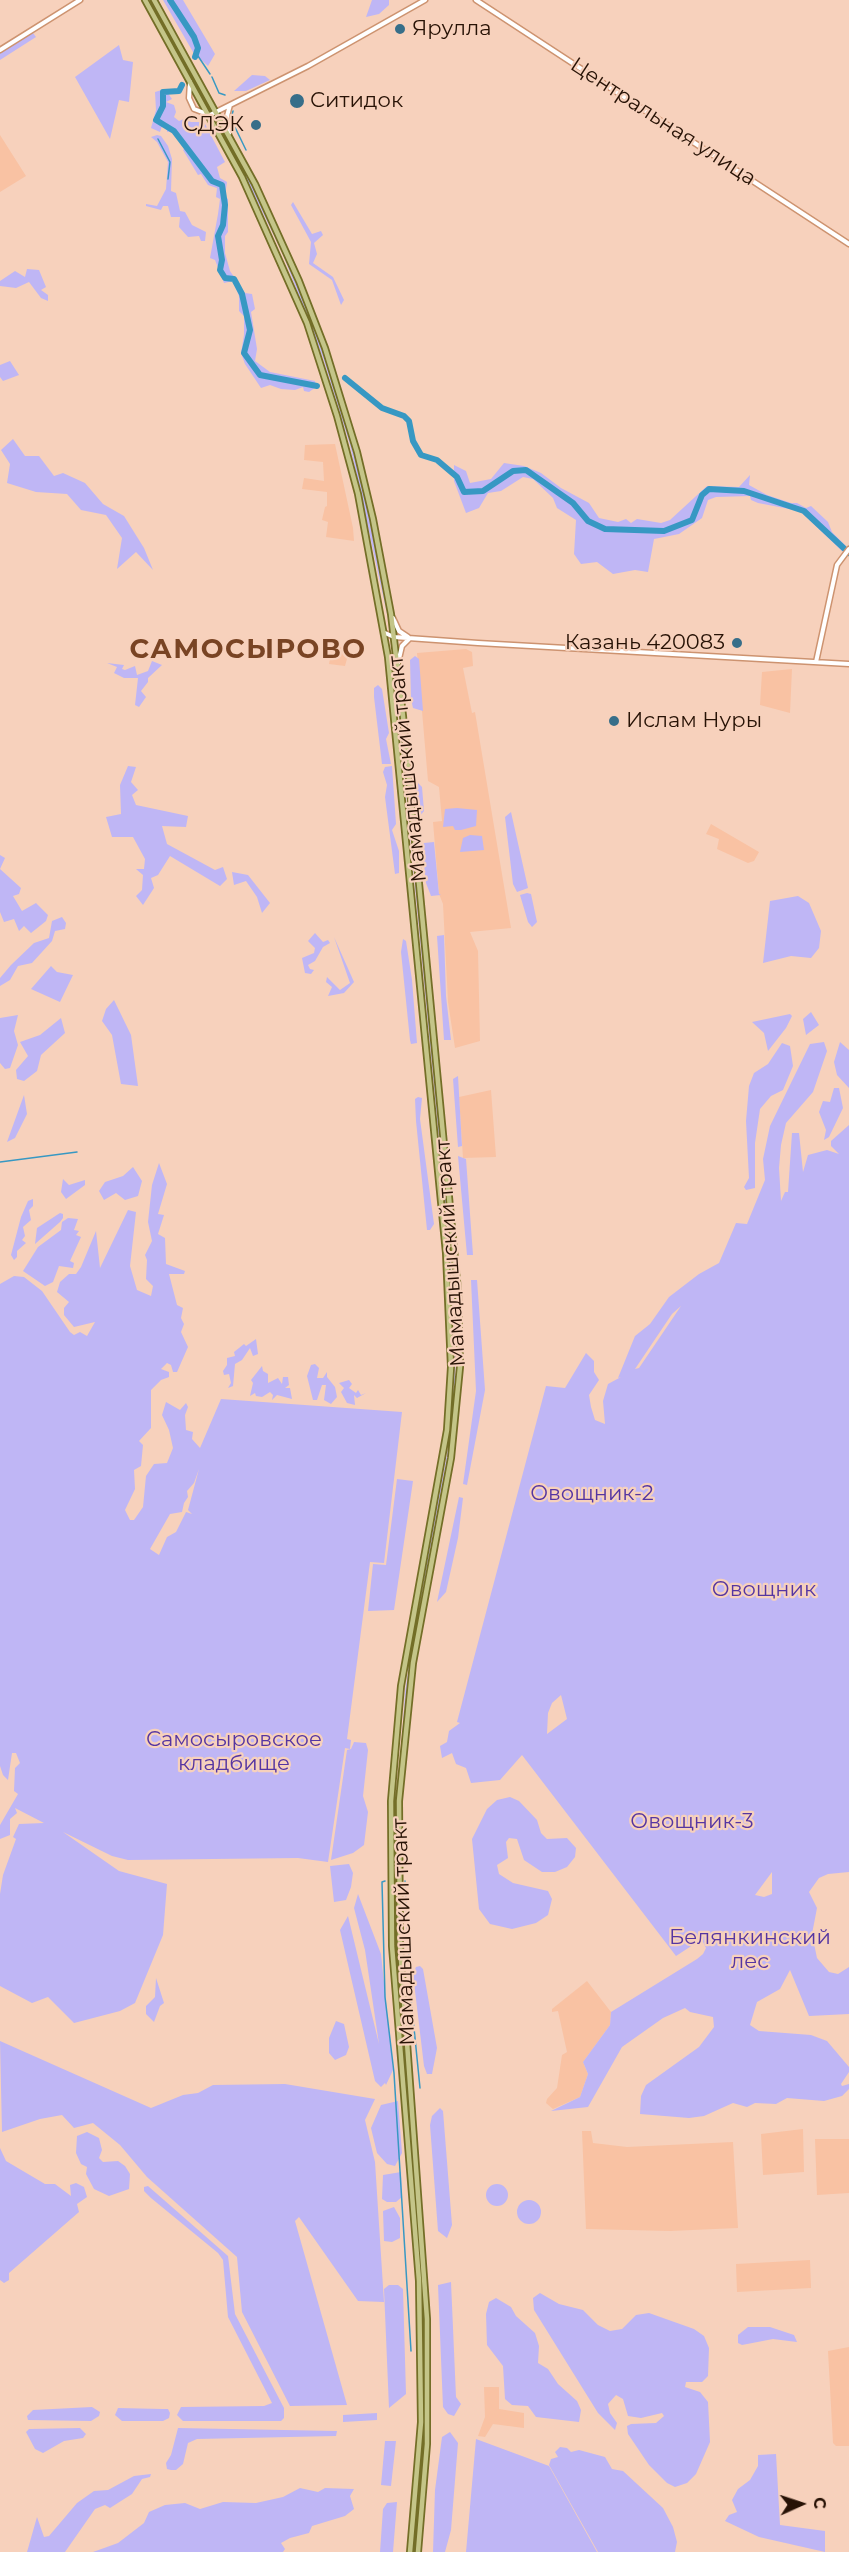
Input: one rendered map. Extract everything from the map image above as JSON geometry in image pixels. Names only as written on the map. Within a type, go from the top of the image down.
[{"type":"main road","name":"Мамадышский тракт","points":[[145,0],[210,115],[270,235],[314,342],[355,483],[385,633],[446,1253],[451,1366],[447,1430],[401,1686],[391,1801],[392,1946],[420,2303],[421,2422],[410,2552]]},
{"type":"main road","name":"Мамадышский тракт","points":[[154,0],[217,111],[275,225],[325,348],[357,452],[391,614],[398,664],[458,1291],[460,1367],[451,1458],[413,1664],[399,1801],[400,1946],[428,2330],[427,2444],[418,2552]]},
{"type":"street","points":[[0,50],[80,0]]},
{"type":"street","points":[[189,76],[189,98],[194,109],[210,115],[309,66],[425,0]]},
{"type":"street","name":"Центральная улица","points":[[476,0],[849,244]]},
{"type":"street","points":[[229,134],[227,116],[231,105]]},
{"type":"street","points":[[816,662],[841,557],[849,549]]},
{"type":"street","points":[[391,614],[399,631],[410,638]]},
{"type":"street","points":[[385,633],[394,637],[849,664]]},
{"type":"street","points":[[398,664],[402,646],[410,638]]},
{"type":"shaded area","points":[[0,135],[26,176],[0,192]]},
{"type":"shaded area","points":[[335,444],[354,541],[326,537],[328,522],[322,520],[327,506],[327,492],[302,489],[304,478],[324,481],[323,462],[304,460],[305,445]]},
{"type":"shaded area","points":[[332,646],[350,648],[345,666],[329,664]]},
{"type":"shaded area","points":[[466,649],[472,652],[473,666],[463,668],[472,713],[475,712],[511,928],[470,932],[478,951],[480,1041],[455,1048],[448,1002],[443,904],[439,894],[433,822],[442,821],[439,787],[428,781],[417,653]]},
{"type":"shaded area","points":[[792,669],[790,713],[760,705],[762,672]]},
{"type":"shaded area","points":[[711,824],[759,852],[754,861],[748,863],[717,849],[719,839],[706,834]]},
{"type":"shaded area","points":[[491,1090],[496,1157],[463,1158],[459,1097]]},
{"type":"shaded area","points":[[587,1981],[611,2012],[610,2025],[583,2062],[588,2074],[580,2097],[553,2109],[546,2103],[557,2088],[562,2055],[567,2052],[558,2011],[552,2012],[552,2009]]},
{"type":"shaded area","points":[[803,2129],[804,2172],[763,2175],[761,2134]]},
{"type":"shaded area","points":[[582,2131],[591,2131],[593,2143],[627,2147],[733,2142],[738,2228],[670,2231],[586,2229]]},
{"type":"shaded area","points":[[815,2139],[849,2139],[849,2193],[817,2195]]},
{"type":"shaded area","points":[[810,2260],[811,2288],[737,2292],[736,2264]]},
{"type":"shaded area","points":[[849,2347],[849,2446],[836,2446],[833,2443],[828,2351]]},
{"type":"shaded area","points":[[484,2387],[499,2387],[499,2409],[524,2413],[524,2428],[493,2424],[485,2437],[478,2436],[485,2417]]},
{"type":"green space","points":[[163,0],[183,0],[215,54],[208,66],[193,52]]},
{"type":"green space","points":[[372,0],[389,0],[389,5],[379,14],[366,17]]},
{"type":"green space","points":[[33,33],[36,37],[0,60],[0,52]]},
{"type":"green space","points":[[119,45],[123,60],[133,62],[129,102],[119,100],[110,139],[75,77]]},
{"type":"green space","points":[[252,75],[265,76],[270,80],[246,91],[234,91]]},
{"type":"green space","points":[[165,89],[172,99],[166,102],[174,105],[176,112],[174,117],[179,121],[184,119],[191,122],[204,122],[225,162],[217,167],[220,178],[227,182],[225,196],[228,199],[228,232],[225,236],[225,253],[230,271],[245,293],[252,294],[255,309],[251,312],[257,349],[255,361],[270,372],[315,381],[316,387],[309,392],[304,391],[303,387],[295,390],[270,385],[261,388],[245,364],[241,353],[244,316],[239,311],[239,296],[233,281],[224,283],[215,260],[210,258],[220,199],[216,197],[217,188],[208,185],[201,174],[198,175],[183,150],[185,148],[172,131],[167,132],[167,123],[163,123],[160,132],[151,128],[156,110],[155,92]]},
{"type":"green space","points":[[218,121],[246,170],[284,251],[325,357],[352,444],[365,497],[389,623],[350,445],[323,358],[282,252]]},
{"type":"green space","points":[[161,136],[168,146],[172,159],[171,191],[176,193],[180,211],[185,212],[192,225],[206,232],[205,241],[201,241],[199,236],[188,237],[179,227],[180,217],[171,217],[168,206],[163,206],[161,210],[146,206],[146,204],[157,206],[166,189],[168,162],[157,142],[151,137]]},
{"type":"green space","points":[[293,202],[312,234],[321,231],[323,235],[314,243],[317,254],[313,263],[333,277],[344,300],[341,305],[332,280],[309,264],[311,242],[291,205]]},
{"type":"green space","points":[[27,269],[39,270],[46,287],[41,290],[48,295],[48,301],[41,298],[29,282],[16,288],[0,286],[0,281],[15,271],[25,277]]},
{"type":"green space","points":[[10,361],[19,375],[3,381],[0,377],[0,365]]},
{"type":"green space","points":[[13,439],[25,456],[39,456],[54,476],[63,473],[85,483],[103,504],[124,516],[144,548],[153,570],[136,552],[117,569],[122,538],[106,515],[81,510],[67,494],[36,492],[7,483],[10,464],[1,450]]},
{"type":"green space","points":[[504,463],[524,466],[541,473],[561,488],[589,503],[599,518],[618,522],[626,519],[631,523],[637,519],[661,523],[670,520],[707,486],[739,487],[750,475],[749,485],[767,495],[797,503],[806,508],[811,506],[828,522],[832,532],[846,546],[842,551],[800,511],[758,503],[751,500],[750,496],[716,497],[708,500],[702,518],[679,534],[654,539],[648,572],[635,570],[613,574],[597,562],[581,564],[574,554],[576,520],[557,508],[553,498],[533,479],[523,477],[501,491],[488,493],[479,508],[466,513],[454,481],[454,465],[466,471],[470,483],[491,479]]},
{"type":"green space","points":[[392,645],[444,1170],[456,1336],[455,1388],[449,1449],[418,1614],[405,1703],[396,1856],[405,1692],[421,1588],[448,1449],[454,1382],[455,1336],[442,1170]]},
{"type":"green space","points":[[415,656],[419,659],[423,711],[413,708],[411,699],[410,660]]},
{"type":"green space","points":[[152,661],[162,665],[148,678],[148,682],[141,691],[146,697],[139,707],[135,705],[138,678],[124,678],[114,673],[117,667],[107,663],[124,665],[122,669],[125,670],[135,666],[137,675],[148,671]]},
{"type":"green space","points":[[378,685],[382,689],[389,733],[386,739],[391,764],[382,764],[374,697],[374,688]]},
{"type":"green space","points":[[128,766],[136,767],[131,782],[138,790],[132,795],[136,805],[188,816],[186,827],[162,826],[167,844],[215,870],[223,867],[227,879],[220,886],[170,856],[158,875],[151,878],[154,888],[143,905],[136,896],[142,890],[143,875],[136,869],[144,869],[145,859],[133,837],[112,837],[106,817],[121,814],[120,785]]},
{"type":"green space","points":[[392,766],[396,824],[392,830],[399,851],[399,873],[395,874],[385,797],[387,785],[383,772],[385,767]]},
{"type":"green space","points":[[414,779],[422,787],[424,811],[419,817],[421,828],[419,828]]},
{"type":"green space","points":[[445,809],[477,810],[476,826],[461,830],[455,830],[453,826],[443,827]]},
{"type":"green space","points":[[511,812],[528,888],[517,892],[513,884],[505,817]]},
{"type":"green space","points":[[470,835],[482,836],[484,850],[460,852],[463,838]]},
{"type":"green space","points":[[434,842],[439,894],[441,895],[431,896],[426,883],[422,847],[424,843]]},
{"type":"green space","points":[[0,855],[5,858],[0,869]]},
{"type":"green space","points":[[0,869],[21,888],[19,894],[13,896],[22,911],[36,903],[48,915],[46,921],[31,933],[24,926],[19,931],[14,919],[4,922],[0,912]]},
{"type":"green space","points":[[232,872],[248,875],[270,903],[262,913],[257,897],[246,881],[234,885]]},
{"type":"green space","points":[[531,894],[537,922],[532,927],[528,922],[520,895]]},
{"type":"green space","points":[[798,896],[809,903],[821,931],[819,948],[811,958],[791,956],[763,963],[770,901]]},
{"type":"green space","points":[[62,917],[66,923],[65,929],[55,931],[52,941],[32,963],[18,966],[10,980],[0,986],[0,978],[11,965],[34,943],[49,938],[52,921]]},
{"type":"green space","points":[[315,933],[323,942],[328,940],[330,943],[323,947],[315,961],[308,965],[314,970],[311,974],[305,973],[302,958],[314,953],[315,948],[308,941]]},
{"type":"green space","points":[[444,935],[446,996],[451,1040],[444,1040],[437,936]]},
{"type":"green space","points":[[334,937],[354,982],[344,993],[328,996],[332,987],[326,982],[327,977],[340,990],[350,983]]},
{"type":"green space","points":[[403,939],[406,941],[412,980],[417,1043],[411,1044],[401,952]]},
{"type":"green space","points":[[51,966],[57,972],[73,975],[60,1002],[31,989]]},
{"type":"green space","points":[[114,1000],[131,1035],[138,1086],[121,1084],[112,1035],[102,1021],[106,1009]]},
{"type":"green space","points":[[811,1012],[819,1025],[806,1035],[803,1019]]},
{"type":"green space","points":[[790,1014],[792,1016],[786,1028],[768,1051],[764,1033],[752,1022]]},
{"type":"green space","points":[[18,1015],[14,1031],[18,1045],[10,1068],[5,1069],[0,1063],[0,1018]]},
{"type":"green space","points":[[61,1018],[65,1033],[41,1055],[37,1071],[24,1081],[17,1079],[16,1070],[28,1056],[20,1042],[40,1035]]},
{"type":"green space","points":[[824,1042],[827,1051],[813,1092],[786,1123],[779,1168],[781,1201],[785,1192],[788,1192],[792,1133],[799,1133],[803,1172],[808,1155],[827,1150],[839,1154],[831,1146],[831,1141],[849,1125],[849,1872],[828,1874],[819,1878],[809,1892],[817,1908],[812,1934],[817,1958],[829,1972],[838,1974],[849,1967],[849,2014],[809,2016],[790,1970],[780,1989],[757,2002],[750,2025],[759,2031],[811,2035],[827,2041],[849,2067],[849,2072],[841,2084],[842,2086],[849,2084],[849,2089],[842,2096],[824,2101],[787,2098],[776,2104],[755,2103],[747,2107],[733,2103],[704,2116],[689,2118],[640,2114],[641,2096],[646,2085],[699,2047],[714,2027],[713,2017],[690,2012],[685,2008],[663,2018],[622,2047],[588,2107],[551,2111],[580,2097],[588,2074],[583,2062],[610,2025],[611,2012],[697,1959],[706,1948],[703,1942],[699,1941],[676,1956],[522,1755],[500,1780],[471,1783],[466,1768],[456,1764],[452,1753],[442,1758],[440,1746],[447,1742],[449,1731],[460,1723],[457,1722],[546,1386],[565,1388],[586,1353],[594,1361],[594,1372],[599,1380],[589,1395],[591,1407],[595,1420],[605,1424],[603,1401],[608,1384],[621,1377],[618,1378],[635,1336],[650,1324],[669,1297],[699,1274],[719,1263],[736,1223],[747,1224],[765,1180],[763,1159],[770,1126],[810,1044]],"holes":[[[681,1306],[639,1368],[635,1369],[672,1314]],[[561,1695],[567,1719],[547,1734],[548,1713],[552,1703]],[[772,1872],[772,1894],[764,1897],[755,1895]]]},
{"type":"green space","points":[[840,1042],[849,1050],[849,1088],[837,1075],[834,1062]]},
{"type":"green space","points":[[782,1043],[790,1046],[793,1066],[783,1090],[771,1096],[760,1109],[755,1143],[755,1188],[746,1190],[744,1187],[749,1178],[746,1121],[749,1086],[754,1073],[768,1064]]},
{"type":"green space","points":[[458,1076],[462,1146],[458,1147],[453,1079]]},
{"type":"green space","points":[[834,1088],[839,1088],[843,1108],[829,1137],[824,1140],[826,1130],[819,1112],[823,1101],[830,1102]]},
{"type":"green space","points":[[24,1095],[27,1114],[15,1138],[7,1142]]},
{"type":"green space","points":[[422,1098],[420,1119],[434,1224],[430,1230],[427,1230],[416,1121],[415,1099]]},
{"type":"green space","points":[[458,1156],[466,1159],[473,1255],[467,1255]]},
{"type":"green space","name":"Самосыровское кладбище","points":[[159,1163],[167,1184],[158,1214],[164,1215],[158,1234],[165,1238],[166,1264],[185,1271],[184,1274],[169,1274],[177,1305],[183,1308],[181,1318],[184,1324],[181,1332],[188,1347],[177,1372],[173,1372],[171,1365],[167,1363],[161,1369],[169,1372],[169,1377],[161,1380],[151,1390],[151,1428],[139,1441],[143,1445],[141,1466],[134,1470],[135,1489],[125,1510],[130,1520],[134,1520],[143,1507],[146,1476],[154,1464],[167,1463],[173,1448],[169,1430],[162,1415],[166,1402],[180,1410],[186,1403],[188,1407],[185,1415],[186,1430],[193,1432],[192,1439],[200,1448],[221,1399],[402,1412],[384,1563],[370,1562],[347,1739],[351,1740],[350,1749],[345,1748],[328,1862],[298,1858],[128,1860],[112,1856],[63,1832],[119,1871],[167,1884],[163,1935],[135,2003],[120,2011],[74,2023],[48,1997],[32,2003],[0,1986],[0,1894],[3,1875],[16,1839],[13,1837],[19,1824],[44,1823],[15,1808],[17,1813],[10,1819],[10,1835],[0,1839],[0,1825],[18,1794],[14,1791],[15,1768],[20,1763],[16,1753],[12,1753],[8,1780],[3,1775],[0,1766],[0,1284],[14,1276],[24,1277],[42,1291],[70,1332],[74,1335],[80,1332],[87,1336],[95,1322],[74,1327],[64,1315],[64,1308],[69,1302],[57,1292],[60,1282],[69,1274],[76,1274],[81,1267],[96,1231],[100,1268],[128,1210],[136,1212],[130,1266],[137,1290],[151,1296],[153,1286],[146,1279],[145,1255],[152,1241],[148,1222],[152,1185]],"holes":[[[199,1469],[188,1510],[192,1514],[186,1512],[176,1532],[167,1537],[159,1555],[150,1549],[170,1514],[182,1512],[188,1497],[187,1491],[194,1483]]]},
{"type":"green space","points":[[133,1167],[142,1181],[138,1196],[125,1200],[116,1193],[104,1200],[99,1191],[105,1182],[123,1176]]},
{"type":"green space","points":[[63,1179],[69,1185],[85,1180],[85,1185],[66,1199],[61,1192]]},
{"type":"green space","points":[[33,1199],[33,1206],[29,1210],[31,1220],[23,1227],[25,1236],[22,1240],[26,1243],[17,1251],[17,1257],[14,1260],[11,1255],[21,1217],[28,1201]]},
{"type":"green space","points":[[60,1213],[63,1214],[63,1218],[60,1222],[35,1244],[37,1228]]},
{"type":"green space","points":[[68,1218],[78,1219],[74,1230],[79,1231],[76,1235],[81,1237],[70,1261],[74,1263],[73,1268],[59,1266],[53,1282],[45,1286],[23,1271],[38,1247],[61,1230],[62,1222]]},
{"type":"green space","points":[[471,1280],[477,1280],[485,1390],[467,1485],[463,1484],[476,1391]]},
{"type":"green space","points":[[256,1339],[258,1354],[253,1356],[250,1348],[242,1360],[235,1364],[233,1386],[228,1388],[231,1383],[229,1374],[224,1375],[223,1371],[227,1365],[227,1358],[235,1356],[234,1352],[244,1344],[246,1346]]},
{"type":"green space","points":[[315,1364],[319,1368],[317,1378],[323,1378],[327,1372],[327,1377],[335,1387],[337,1397],[331,1404],[324,1400],[326,1385],[322,1385],[317,1400],[313,1400],[307,1376],[311,1365]]},
{"type":"green space","points":[[262,1366],[263,1371],[268,1374],[268,1383],[278,1378],[282,1384],[283,1377],[288,1377],[289,1385],[285,1388],[290,1388],[292,1399],[277,1395],[272,1400],[273,1395],[270,1392],[262,1397],[256,1396],[255,1393],[250,1396],[253,1383],[251,1380]]},
{"type":"green space","points":[[349,1380],[352,1384],[349,1388],[356,1393],[358,1390],[361,1395],[366,1393],[357,1398],[354,1395],[355,1405],[347,1403],[341,1392],[344,1388],[339,1383]]},
{"type":"green space","points":[[397,1479],[413,1481],[394,1610],[368,1611],[373,1564],[386,1565]]},
{"type":"green space","points":[[459,1497],[463,1498],[458,1538],[446,1592],[437,1602]]},
{"type":"green space","points":[[354,1742],[366,1743],[368,1750],[363,1796],[368,1812],[364,1845],[353,1853],[331,1860],[347,1750],[351,1749]]},
{"type":"green space","points":[[510,1797],[519,1801],[537,1820],[541,1833],[547,1839],[567,1838],[576,1848],[575,1857],[567,1867],[555,1872],[542,1872],[524,1860],[517,1839],[509,1838],[506,1842],[508,1858],[497,1865],[499,1874],[513,1883],[548,1891],[552,1899],[548,1915],[536,1923],[512,1929],[490,1924],[479,1909],[472,1839],[487,1809],[497,1800]]},
{"type":"green space","points":[[349,1864],[353,1873],[346,1900],[334,1902],[330,1866]]},
{"type":"green space","points":[[396,1869],[399,1963],[425,2311],[425,2447],[415,2552],[423,2449],[424,2344],[397,1966]]},
{"type":"green space","points":[[358,1894],[381,1954],[393,2070],[386,2085],[385,2083],[381,2087],[375,2081],[340,1930],[348,1916],[379,2044],[365,1950],[354,1908]]},
{"type":"green space","points":[[420,1966],[423,1969],[437,2048],[432,2074],[427,2074],[424,2066],[413,1974],[416,1967]]},
{"type":"green space","points":[[156,1978],[164,2003],[160,2006],[154,2022],[146,2014],[146,2006],[155,1997]]},
{"type":"green space","points":[[336,2021],[344,2024],[349,2047],[346,2055],[335,2060],[329,2053],[329,2038]]},
{"type":"green space","points":[[0,2041],[151,2108],[183,2095],[198,2093],[213,2085],[285,2084],[375,2099],[365,2120],[375,2162],[384,2302],[358,2301],[299,2217],[295,2221],[347,2405],[290,2406],[242,2312],[237,2257],[147,2177],[120,2145],[93,2123],[74,2128],[62,2115],[40,2119],[2,2132]]},
{"type":"green space","points":[[398,2101],[402,2153],[395,2166],[387,2164],[377,2153],[371,2128],[381,2105]]},
{"type":"green space","points":[[440,2108],[443,2111],[452,2225],[447,2238],[438,2231],[430,2125],[432,2116]]},
{"type":"green space","points":[[87,2132],[99,2138],[102,2150],[99,2158],[103,2162],[118,2161],[125,2166],[130,2174],[129,2189],[109,2196],[94,2189],[86,2174],[87,2167],[81,2164],[76,2153],[77,2136]]},
{"type":"green space","points":[[0,2148],[6,2161],[45,2184],[55,2184],[71,2196],[70,2185],[76,2183],[84,2187],[87,2197],[77,2204],[79,2212],[9,2273],[9,2280],[4,2283],[0,2280]]},
{"type":"green space","points":[[401,2172],[402,2197],[396,2202],[387,2202],[382,2199],[383,2175]]},
{"type":"green space","points":[[497,2184],[505,2187],[508,2195],[505,2203],[497,2206],[489,2203],[486,2195],[489,2187]]},
{"type":"green space","points":[[148,2186],[228,2256],[235,2314],[284,2408],[284,2418],[281,2421],[183,2421],[177,2415],[181,2407],[264,2406],[272,2403],[228,2317],[223,2260],[218,2253],[151,2198],[144,2191],[144,2187]]},
{"type":"green space","points":[[529,2200],[538,2203],[541,2212],[538,2221],[529,2224],[520,2221],[517,2212],[520,2203]]},
{"type":"green space","points":[[394,2207],[400,2218],[400,2238],[392,2242],[384,2241],[383,2211]]},
{"type":"green space","points":[[451,2282],[456,2397],[461,2404],[454,2416],[448,2414],[443,2407],[438,2285]]},
{"type":"green space","points":[[389,2285],[398,2285],[403,2289],[406,2394],[389,2408],[384,2289]]},
{"type":"green space","points":[[540,2293],[559,2304],[583,2310],[598,2325],[610,2331],[622,2329],[636,2315],[649,2313],[694,2329],[704,2336],[709,2348],[708,2376],[702,2382],[686,2382],[685,2387],[700,2392],[708,2402],[710,2442],[696,2474],[687,2483],[675,2487],[667,2483],[649,2465],[628,2434],[627,2426],[656,2423],[664,2416],[662,2413],[641,2418],[628,2416],[623,2399],[616,2395],[608,2404],[610,2413],[617,2423],[615,2430],[598,2413],[534,2310],[533,2298]]},
{"type":"green space","points":[[496,2298],[511,2307],[516,2316],[535,2333],[539,2346],[538,2363],[548,2369],[558,2384],[577,2401],[581,2410],[579,2422],[536,2417],[528,2406],[512,2405],[505,2399],[503,2366],[487,2345],[486,2314],[489,2302]]},
{"type":"green space","points":[[748,2327],[770,2327],[794,2335],[797,2342],[773,2339],[742,2345],[738,2343],[738,2335]]},
{"type":"green space","points":[[92,2407],[100,2412],[99,2416],[91,2421],[28,2420],[27,2416],[33,2410]]},
{"type":"green space","points":[[118,2408],[168,2409],[170,2413],[169,2418],[163,2421],[122,2421],[115,2415]]},
{"type":"green space","points":[[377,2413],[377,2420],[343,2422],[343,2415]]},
{"type":"green space","points":[[80,2428],[86,2434],[83,2438],[64,2441],[43,2453],[35,2449],[26,2432],[29,2429]]},
{"type":"green space","points":[[178,2428],[337,2431],[336,2436],[197,2439],[188,2443],[183,2464],[176,2470],[171,2470],[167,2469],[166,2463],[171,2455]]},
{"type":"green space","points":[[450,2432],[458,2443],[451,2530],[445,2552],[433,2552],[435,2490],[442,2437]]},
{"type":"green space","points":[[476,2439],[549,2466],[597,2552],[466,2552]]},
{"type":"green space","points":[[385,2441],[396,2441],[391,2486],[381,2485]]},
{"type":"green space","points":[[560,2447],[567,2448],[571,2452],[579,2450],[605,2457],[612,2469],[623,2471],[663,2508],[673,2527],[677,2542],[675,2552],[598,2552],[549,2465],[551,2459],[558,2457],[555,2452]]},
{"type":"green space","points":[[776,2454],[780,2525],[825,2531],[825,2552],[759,2537],[725,2521],[729,2515],[737,2512],[732,2500],[738,2489],[750,2480],[758,2466],[758,2455]]},
{"type":"green space","points":[[151,2474],[150,2477],[142,2479],[132,2494],[110,2508],[105,2505],[95,2509],[65,2552],[27,2552],[37,2517],[44,2537],[49,2536],[77,2503],[94,2491],[108,2490],[134,2476]]},
{"type":"green space","points":[[300,2488],[318,2492],[325,2488],[354,2489],[350,2496],[354,2509],[345,2516],[312,2526],[309,2533],[281,2543],[285,2549],[283,2552],[93,2552],[118,2543],[144,2523],[149,2512],[165,2505],[185,2503],[200,2509],[223,2502],[256,2503],[283,2497]]},
{"type":"green space","points":[[397,2502],[393,2552],[380,2552],[383,2509],[387,2503]]},
{"type":"waterway","points":[[170,0],[194,37],[198,48],[195,57]]},
{"type":"waterway","points":[[196,53],[210,74]]},
{"type":"waterway","points":[[212,77],[219,93],[225,95]]},
{"type":"waterway","points":[[182,85],[179,91],[163,92],[163,106],[156,120],[174,131],[212,181],[222,185],[225,205],[223,225],[218,236],[222,260],[220,270],[225,278],[234,279],[242,294],[250,330],[244,353],[260,375],[317,386]]},
{"type":"waterway","points":[[233,111],[231,119],[246,150]]},
{"type":"waterway","points":[[158,139],[170,162],[168,179]]},
{"type":"waterway","points":[[345,378],[382,408],[404,416],[409,421],[413,441],[421,455],[437,460],[457,477],[464,492],[483,491],[513,471],[526,470],[573,503],[588,521],[605,529],[664,531],[692,520],[702,495],[709,489],[744,491],[804,511],[849,553]]},
{"type":"waterway","points":[[0,1162],[77,1152]]},
{"type":"waterway","points":[[385,1881],[382,1882],[385,1997],[394,2073],[411,2351]]},
{"type":"waterway","points":[[405,1881],[411,1998],[420,2088]]},
{"type":"place","name":"Ярулла","points":[[400,29]]},
{"type":"place","name":"Ситидок","points":[[297,101]]},
{"type":"place","name":"СДЭК","points":[[256,125]]},
{"type":"place","name":"Казань 420083","points":[[737,643]]},
{"type":"place","name":"Ислам Нуры","points":[[614,721]]},
{"type":"district","name":"САМОСЫРОВО","points":[[248,650]]},
{"type":"park label","name":"Овощник-2","points":[[592,1494]]},
{"type":"park label","name":"Овощник","points":[[764,1590]]},
{"type":"park label","name":"Овощник-3","points":[[692,1822]]},
{"type":"park label","name":"Белянкинский лес","points":[[750,1950]]}]
